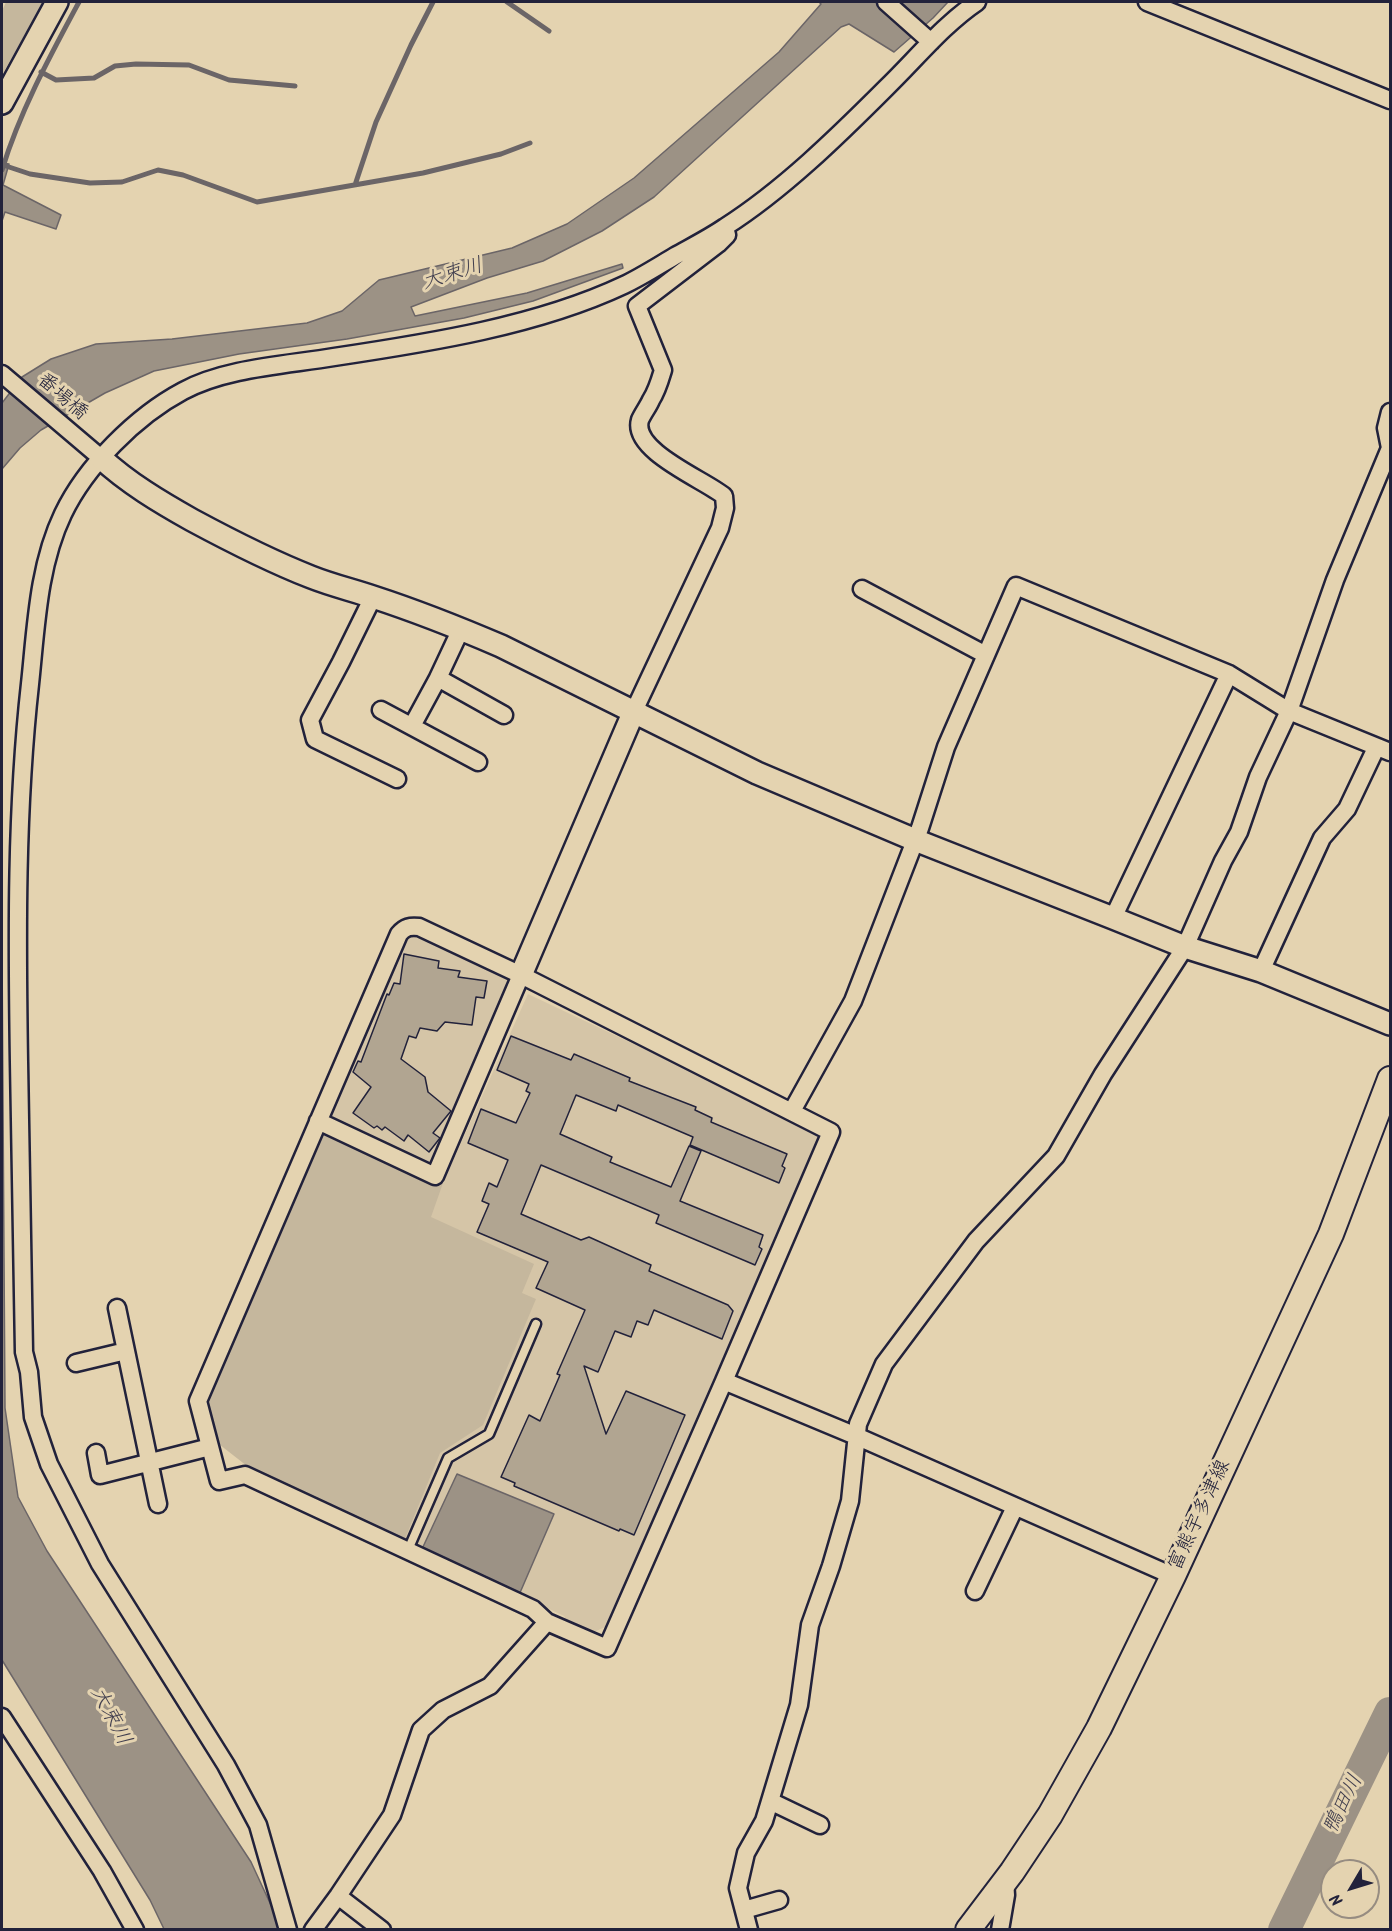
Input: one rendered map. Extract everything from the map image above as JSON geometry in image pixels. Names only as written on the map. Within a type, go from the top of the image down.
[{"type":"main road","name":"富熊宇多津線","points":[[968,1929],[1005,1881],[1050,1815],[1099,1728],[1173,1576],[1331,1233],[1390,1079]]},
{"type":"street","points":[[2,103],[57,2]]},
{"type":"street","points":[[886,2],[928,39]]},
{"type":"street","points":[[288,1929],[258,1825],[225,1765],[100,1564],[49,1464],[33,1417],[29,1372],[24,1352],[17,933],[18,844],[24,735],[41,590],[50,548],[63,514],[97,456],[141,419],[184,390],[245,371],[413,345],[530,319],[572,307],[626,284],[725,227],[762,200],[885,90],[928,39],[963,8],[977,2]]},
{"type":"street","points":[[1147,2],[1390,100]]},
{"type":"street","points":[[318,1121],[435,1176],[634,711],[720,528],[725,508],[724,496],[718,490],[673,465],[642,439],[638,430],[640,420],[656,392],[663,370],[637,306],[718,244],[726,235],[725,227]]},
{"type":"street","name":"番場橋","points":[[2,374],[97,456]]},
{"type":"street","points":[[749,1929],[738,1888],[746,1853],[764,1821],[800,1705],[810,1625],[850,1502],[858,1424],[884,1364],[976,1241],[1056,1156],[1103,1074],[1185,946],[1223,861],[1239,832],[1258,777],[1289,711],[1335,580],[1390,448],[1386,428],[1390,412]]},
{"type":"street","points":[[97,456],[151,496],[240,546],[313,578],[373,597],[501,646],[757,773],[915,840],[1185,946],[1261,971],[1390,1024]]},
{"type":"street","points":[[792,1112],[854,1001],[915,840],[946,747],[1016,586],[1229,674],[1289,711],[1384,750],[1347,808],[1322,838],[1261,971]]},
{"type":"street","points":[[862,589],[986,655]]},
{"type":"street","points":[[373,597],[310,720],[315,739],[397,779]]},
{"type":"street","points":[[412,726],[461,629]]},
{"type":"street","points":[[1113,918],[1229,674]]},
{"type":"street","points":[[438,678],[504,715]]},
{"type":"street","points":[[381,710],[478,762]]},
{"type":"street","points":[[410,926],[419,927],[521,975],[831,1132],[607,1648],[547,1622],[533,1609],[245,1475],[219,1481],[198,1401],[399,934],[410,926]]},
{"type":"street","points":[[117,1308],[158,1504]]},
{"type":"street","points":[[76,1363],[126,1351]]},
{"type":"street","points":[[724,1381],[856,1436],[1173,1576]]},
{"type":"street","points":[[96,1453],[100,1475],[210,1447]]},
{"type":"street","points":[[975,1591],[1015,1507]]},
{"type":"street","points":[[313,1929],[392,1815],[421,1730],[443,1710],[490,1686],[547,1622]]},
{"type":"street","points":[[2,1717],[102,1871],[135,1929]]},
{"type":"street","points":[[770,1801],[820,1825]]},
{"type":"street","points":[[1000,1929],[1006,1895],[1005,1881]]},
{"type":"street","points":[[338,1896],[382,1929]]},
{"type":"street","points":[[744,1910],[779,1900]]},
{"type":"lane","points":[[408,1550],[448,1458],[489,1434],[536,1324]]},
{"type":"shaded area","points":[[6,2],[43,2],[2,75],[2,11]]},
{"type":"shaded area","points":[[415,933],[507,975],[511,988],[431,1169],[328,1118],[405,938]]},
{"type":"shaded area","points":[[528,994],[815,1130],[819,1137],[605,1627],[594,1632],[247,1466],[321,1130],[443,1183]]},
{"type":"shaded area","points":[[321,1130],[443,1183],[431,1217],[534,1264],[522,1293],[536,1299],[483,1425],[440,1453],[404,1541],[247,1466],[215,1441],[206,1403]]},
{"type":"water","name":"大束川","points":[[819,2],[948,2],[894,52],[849,24],[841,27],[654,197],[602,231],[543,261],[487,278],[411,307],[415,316],[527,293],[622,264],[623,268],[533,301],[464,318],[347,339],[239,354],[154,371],[105,393],[41,430],[20,448],[2,469],[2,403],[22,377],[51,359],[96,344],[172,339],[307,323],[342,311],[379,280],[512,248],[567,224],[634,178],[779,52],[821,4]]},
{"type":"water","points":[[2,163],[9,164],[3,185],[61,215],[56,229],[5,212],[2,221]]},
{"type":"water","name":"大束川","points":[[2,949],[5,1408],[18,1497],[47,1551],[251,1862],[282,1929],[164,1929],[150,1900],[2,1660]]},
{"type":"water","points":[[457,1474],[554,1514],[519,1595],[422,1549]]},
{"type":"building","points":[[404,954],[439,961],[438,968],[460,971],[458,977],[487,981],[484,998],[476,997],[472,1025],[445,1022],[437,1031],[420,1028],[416,1038],[409,1036],[401,1059],[425,1077],[428,1092],[451,1111],[433,1133],[440,1138],[429,1152],[408,1135],[404,1141],[385,1127],[382,1130],[377,1126],[374,1128],[353,1113],[371,1087],[353,1072],[358,1061],[361,1062],[387,994],[389,995],[394,983],[400,984]]},
{"type":"building","points":[[511,1036],[571,1060],[574,1054],[630,1078],[629,1081],[696,1107],[695,1110],[712,1118],[711,1122],[787,1154],[779,1183],[690,1145],[693,1137],[618,1105],[616,1111],[576,1095],[560,1134],[612,1157],[610,1162],[671,1187],[689,1146],[701,1151],[680,1201],[763,1235],[759,1247],[762,1249],[755,1265],[656,1223],[659,1215],[541,1165],[521,1214],[581,1240],[589,1237],[651,1265],[649,1271],[728,1305],[733,1311],[722,1339],[654,1310],[648,1325],[637,1321],[631,1337],[615,1331],[598,1372],[584,1366],[606,1434],[626,1391],[685,1415],[634,1535],[620,1529],[619,1531],[514,1486],[515,1483],[501,1477],[529,1415],[540,1421],[560,1375],[557,1374],[585,1310],[536,1288],[548,1262],[477,1232],[489,1204],[482,1201],[489,1183],[497,1187],[508,1160],[468,1143],[481,1109],[516,1123],[530,1093],[526,1091],[529,1084],[497,1070]]},
{"type":"waterway","points":[[2,170],[27,105],[79,2]]},
{"type":"waterway","points":[[355,185],[376,122],[433,2]]},
{"type":"waterway","points":[[507,2],[549,31]]},
{"type":"waterway","points":[[41,72],[56,80],[94,78],[115,66],[189,65],[229,80],[295,86]]},
{"type":"waterway","points":[[3,165],[30,174],[90,183],[122,182],[158,170],[183,175],[257,202],[423,173],[501,154],[530,143]]},
{"type":"waterway","name":"鴨田川","points":[[1284,1930],[1390,1713]]}]
